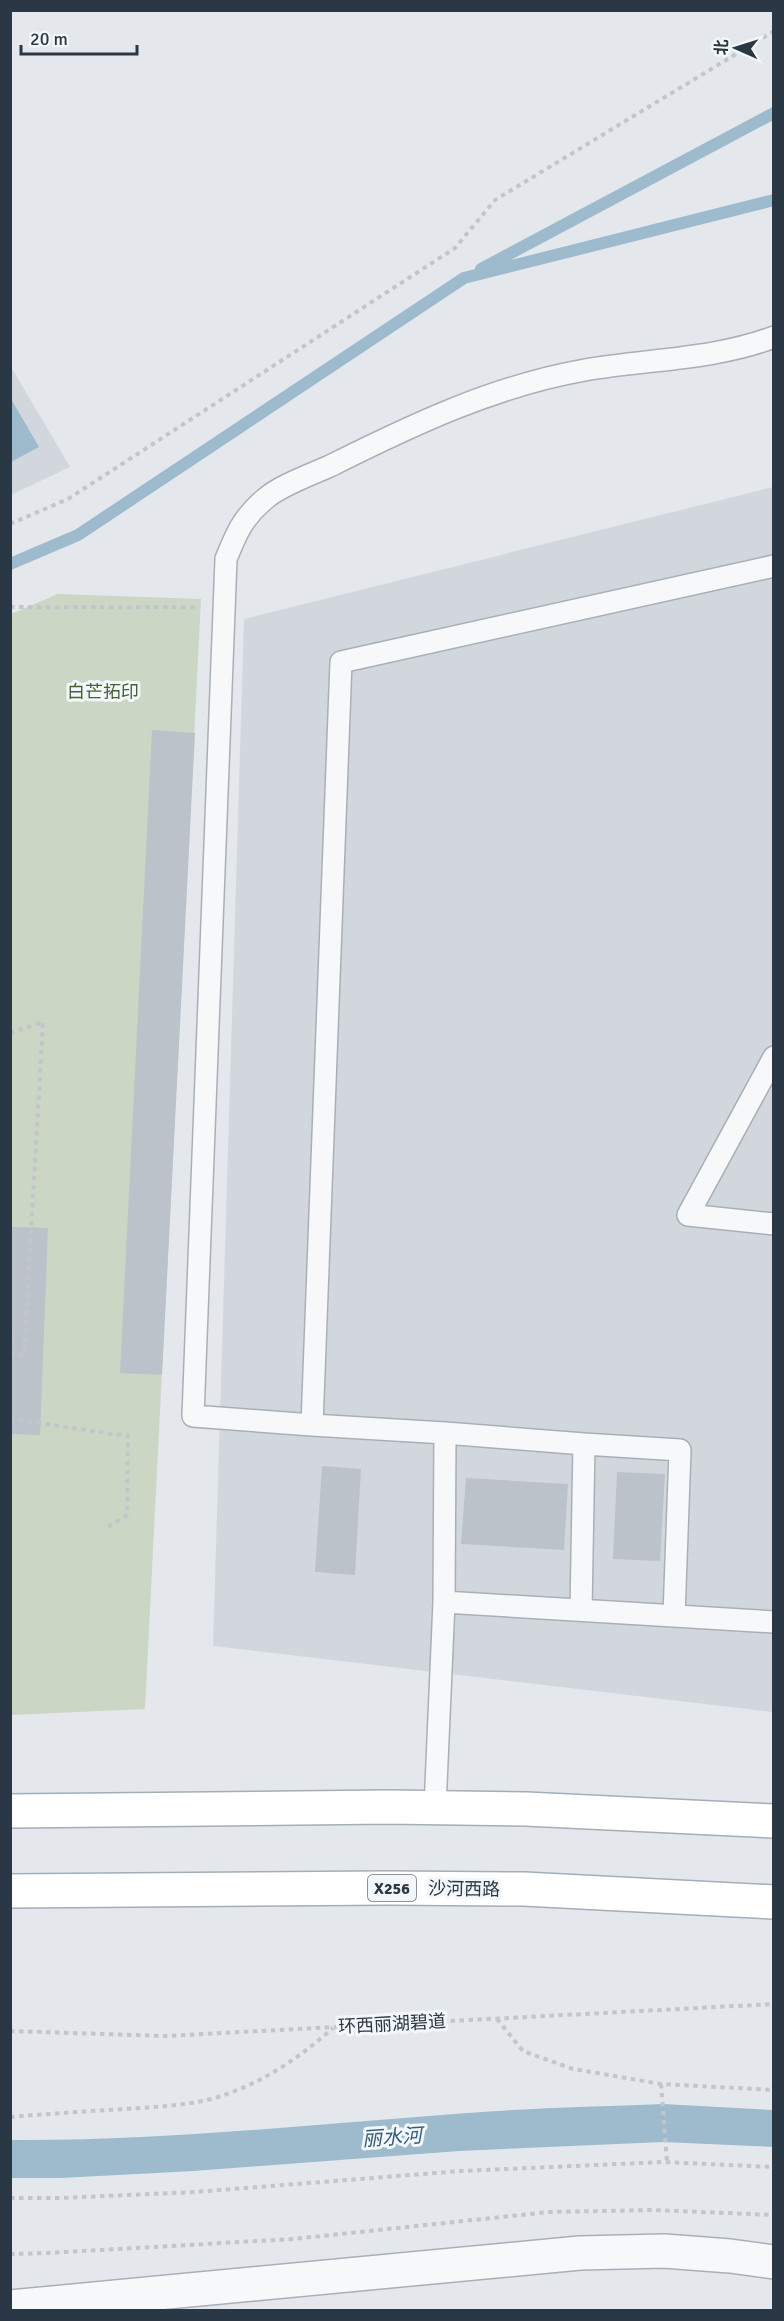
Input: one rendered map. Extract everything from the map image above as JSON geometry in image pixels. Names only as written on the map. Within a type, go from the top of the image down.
[{"type":"main road","points":[[10,1811],[435,1808],[664,1814],[774,1821]]},
{"type":"main road","name":"沙河西路","points":[[10,1891],[524,1889],[774,1902]]},
{"type":"street","points":[[10,2307],[580,2253],[664,2250],[774,2262]]},
{"type":"lane","points":[[674,1616],[680,1450],[193,1416],[226,559],[240,525],[266,498],[414,424],[497,392],[584,370],[706,355],[774,338]]},
{"type":"lane","points":[[312,1425],[341,662],[774,566]]},
{"type":"lane","points":[[774,1057],[688,1215],[774,1224]]},
{"type":"lane","points":[[435,1808],[444,1602],[445,1433]]},
{"type":"lane","points":[[581,1611],[584,1444]]},
{"type":"lane","points":[[444,1602],[774,1622]]},
{"type":"path","points":[[10,524],[68,499],[455,248],[495,200],[774,31]]},
{"type":"path","points":[[10,607],[224,606]]},
{"type":"path","points":[[10,1033],[43,1022],[24,1354],[10,1354]]},
{"type":"path","points":[[10,1333],[13,1333],[10,1369]]},
{"type":"path","points":[[10,1419],[128,1436],[127,1515],[105,1529]]},
{"type":"path","name":"环西丽湖碧道","points":[[10,2031],[165,2036],[774,2004]]},
{"type":"path","points":[[497,2019],[523,2051],[573,2069],[661,2084],[774,2090]]},
{"type":"path","points":[[10,2117],[177,2105],[211,2099],[244,2087],[277,2071],[307,2051],[334,2027]]},
{"type":"path","points":[[661,2084],[667,2162]]},
{"type":"path","points":[[10,2198],[195,2192],[460,2171],[667,2162],[774,2167]]},
{"type":"path","points":[[10,2254],[293,2239],[549,2212],[653,2210],[774,2215]]},
{"type":"shaded area","points":[[10,365],[70,467],[11,495],[10,495]]},
{"type":"shaded area","points":[[773,487],[773,1712],[213,1646],[244,619]]},
{"type":"green space","name":"白芒拓印","points":[[58,594],[201,599],[145,1709],[11,1715],[11,614]]},
{"type":"water","points":[[10,397],[39,447],[11,462],[10,462]]},
{"type":"water","name":"丽水河","points":[[663,2104],[773,2110],[773,2147],[663,2142],[459,2151],[194,2171],[61,2178],[11,2178],[11,2140],[177,2135],[480,2112]]},
{"type":"building","points":[[152,730],[195,733],[162,1375],[120,1373]]},
{"type":"building","points":[[10,1227],[48,1228],[40,1435],[10,1434]]},
{"type":"building","points":[[322,1466],[361,1469],[355,1575],[315,1572]]},
{"type":"building","points":[[617,1472],[665,1474],[660,1561],[613,1559]]},
{"type":"building","points":[[466,1478],[568,1484],[564,1550],[461,1544]]},
{"type":"waterway","points":[[481,269],[774,113]]},
{"type":"waterway","points":[[10,564],[78,535],[464,278],[774,200]]}]
